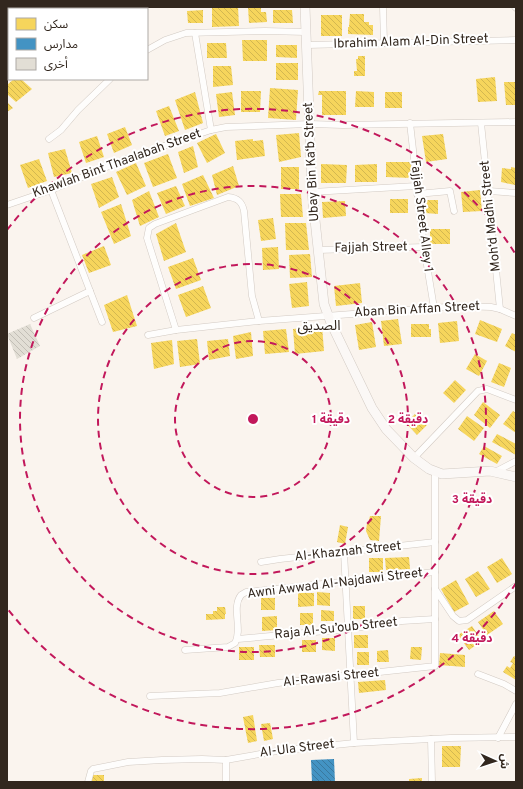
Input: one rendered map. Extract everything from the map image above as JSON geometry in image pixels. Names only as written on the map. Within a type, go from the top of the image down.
[{"type":"street","name":"Ubay Bin Ka‘b Street","points":[[305,7],[312,192],[324,304],[347,359],[372,408],[386,429],[414,458],[435,472]]},
{"type":"street","points":[[383,7],[384,43]]},
{"type":"street","points":[[195,32],[211,130]]},
{"type":"street","points":[[148,50],[176,36],[195,32],[306,32]]},
{"type":"street","name":"Ibrahim Alam Al-Din Street","points":[[307,45],[516,40]]},
{"type":"street","points":[[49,139],[61,130],[78,110],[109,80]]},
{"type":"street","name":"Khawlah Bint Thaalabah Street","points":[[7,205],[51,190],[131,157],[211,130],[232,126],[516,122]]},
{"type":"street","name":"Fajjah Street Alley 1","points":[[410,123],[417,194],[434,308]]},
{"type":"street","name":"Moh‘d Madhi Street","points":[[481,123],[500,308]]},
{"type":"street","points":[[312,192],[416,186]]},
{"type":"street","points":[[51,190],[102,322]]},
{"type":"street","points":[[417,194],[450,191],[454,211]]},
{"type":"street","points":[[489,191],[516,193]]},
{"type":"street","points":[[176,330],[146,238],[148,231],[152,226],[164,220],[228,197],[233,197],[239,201],[242,204],[244,211],[252,296],[259,321]]},
{"type":"street","name":"Fajjah Street","points":[[318,250],[424,247]]},
{"type":"street","points":[[34,318],[90,292]]},
{"type":"street","name":"Aban Bin Affan Street","points":[[148,334],[259,321],[434,308],[482,306],[500,308],[516,316]]},
{"type":"street","points":[[414,458],[478,391],[487,388],[516,400]]},
{"type":"street","points":[[495,472],[516,461]]},
{"type":"street","points":[[435,472],[448,474],[482,471],[495,472],[516,477]]},
{"type":"street","name":"Al-Rawasi Street","points":[[150,696],[220,694],[278,683],[434,666],[435,472]]},
{"type":"street","name":"Al-Khaznah Street","points":[[261,562],[435,542]]},
{"type":"street","points":[[344,552],[354,743]]},
{"type":"street","name":"Awni Awwad Al-Najdawi Street","points":[[238,639],[238,603],[241,594],[251,591],[435,572]]},
{"type":"street","points":[[435,589],[456,620],[462,621],[472,617],[516,586]]},
{"type":"street","name":"Raja Al-Su’oub Street","points":[[238,639],[348,629],[402,621],[435,619]]},
{"type":"street","points":[[185,650],[228,647],[235,643],[238,639]]},
{"type":"street","points":[[478,674],[504,684],[516,691]]},
{"type":"street","points":[[498,738],[516,704]]},
{"type":"street","name":"Al-Ula Street","points":[[88,782],[91,771],[97,768],[116,764],[162,760],[226,760],[277,751],[354,743],[431,739],[516,738]]},
{"type":"street","points":[[431,739],[432,782]]},
{"type":"street","points":[[226,760],[226,782]]},
{"type":"building: سكن","points":[[34,7],[35,8],[17,8]]},
{"type":"building: سكن","points":[[37,7],[60,7],[59,8]]},
{"type":"building: سكن","points":[[87,7],[122,8],[88,8]]},
{"type":"building: سكن","points":[[212,7],[238,7],[239,26],[212,27]]},
{"type":"building: سكن","points":[[248,7],[261,7],[261,12],[266,12],[267,22],[249,23]]},
{"type":"building: سكن","points":[[203,10],[203,23],[188,23],[187,11]]},
{"type":"building: سكن","points":[[273,10],[292,10],[293,23],[273,23]]},
{"type":"building: سكن","points":[[350,14],[364,14],[364,22],[369,22],[369,25],[373,25],[373,35],[348,34]]},
{"type":"building: سكن","points":[[321,15],[342,15],[342,36],[321,36]]},
{"type":"building: سكن","points":[[7,26],[8,56],[7,57]]},
{"type":"building: سكن","points":[[242,40],[267,40],[267,61],[243,61]]},
{"type":"building: سكن","points":[[207,43],[226,43],[227,58],[207,58]]},
{"type":"building: سكن","points":[[276,45],[297,45],[297,58],[276,57]]},
{"type":"building: سكن","points":[[358,56],[365,56],[365,76],[354,76],[354,71],[357,71],[356,59],[358,59]]},
{"type":"building: سكن","points":[[276,63],[298,63],[298,80],[276,80]]},
{"type":"building: سكن","points":[[213,66],[231,66],[233,85],[213,87]]},
{"type":"building: سكن","points":[[495,77],[497,101],[478,102],[476,79]]},
{"type":"building: سكن","points":[[13,80],[22,80],[32,89],[16,102],[7,94],[7,85]]},
{"type":"building: سكن","points":[[504,82],[516,82],[516,105],[506,105]]},
{"type":"building: سكن","points":[[270,88],[298,90],[296,120],[268,118]]},
{"type":"building: سكن","points":[[241,91],[261,91],[260,112],[241,112]]},
{"type":"building: سكن","points":[[319,91],[346,91],[346,115],[322,115],[322,95],[318,95]]},
{"type":"building: سكن","points":[[356,91],[374,92],[374,107],[355,107]]},
{"type":"building: سكن","points":[[195,92],[203,123],[185,130],[175,100]]},
{"type":"building: سكن","points":[[232,92],[235,115],[219,117],[216,94]]},
{"type":"building: سكن","points":[[385,92],[402,92],[402,108],[385,108]]},
{"type":"building: سكن","points":[[7,102],[13,108],[7,112]]},
{"type":"building: سكن","points":[[169,106],[179,131],[165,136],[156,111]]},
{"type":"building: سكن","points":[[125,127],[132,145],[114,153],[107,134]]},
{"type":"building: سكن","points":[[299,133],[301,157],[279,162],[276,135]]},
{"type":"building: سكن","points":[[216,134],[225,153],[207,163],[197,143]]},
{"type":"building: سكن","points":[[443,134],[447,159],[426,162],[422,136]]},
{"type":"building: سكن","points":[[97,136],[104,157],[86,163],[79,142]]},
{"type":"building: سكن","points":[[253,139],[253,141],[263,140],[265,156],[237,160],[235,141]]},
{"type":"building: سكن","points":[[193,146],[198,167],[184,173],[178,152]]},
{"type":"building: سكن","points":[[65,149],[72,173],[54,177],[48,153]]},
{"type":"building: سكن","points":[[168,154],[177,178],[153,187],[144,163]]},
{"type":"building: سكن","points":[[39,159],[47,181],[28,188],[20,165]]},
{"type":"building: سكن","points":[[386,162],[411,162],[411,178],[386,177]]},
{"type":"building: سكن","points":[[136,163],[146,186],[127,195],[116,172]]},
{"type":"building: سكن","points":[[321,164],[347,165],[346,183],[321,183]]},
{"type":"building: سكن","points":[[377,164],[377,182],[355,182],[355,165]]},
{"type":"building: سكن","points":[[233,166],[239,186],[217,195],[212,175]]},
{"type":"building: سكن","points":[[281,167],[299,167],[299,189],[281,189]]},
{"type":"building: سكن","points":[[511,167],[516,168],[515,185],[501,182],[502,168],[511,169]]},
{"type":"building: سكن","points":[[203,175],[214,198],[190,206],[182,184]]},
{"type":"building: سكن","points":[[112,177],[119,197],[99,208],[91,184]]},
{"type":"building: سكن","points":[[176,186],[185,206],[166,214],[157,193]]},
{"type":"building: سكن","points":[[480,190],[482,211],[463,212],[461,192]]},
{"type":"building: سكن","points":[[149,191],[159,217],[140,226],[132,200]]},
{"type":"building: سكن","points":[[280,194],[301,194],[303,217],[281,217]]},
{"type":"building: سكن","points":[[390,199],[408,199],[408,213],[390,213]]},
{"type":"building: سكن","points":[[425,200],[438,200],[438,214],[425,213]]},
{"type":"building: سكن","points":[[345,201],[346,216],[323,218],[322,202]]},
{"type":"building: سكن","points":[[121,204],[131,236],[114,244],[101,212]]},
{"type":"building: سكن","points":[[273,218],[276,239],[261,241],[258,220]]},
{"type":"building: سكن","points":[[176,223],[186,252],[164,261],[156,234]]},
{"type":"building: سكن","points":[[285,223],[306,223],[309,250],[286,250]]},
{"type":"building: سكن","points":[[430,229],[450,229],[450,244],[430,244]]},
{"type":"building: سكن","points":[[104,246],[111,265],[89,273],[82,255]]},
{"type":"building: سكن","points":[[278,247],[279,269],[263,270],[262,248]]},
{"type":"building: سكن","points":[[310,254],[312,277],[290,278],[289,255]]},
{"type":"building: سكن","points":[[193,258],[201,280],[176,289],[168,267]]},
{"type":"building: سكن","points":[[307,282],[309,306],[292,308],[289,284]]},
{"type":"building: سكن","points":[[360,283],[362,303],[336,306],[334,286]]},
{"type":"building: سكن","points":[[203,286],[211,308],[186,317],[178,295]]},
{"type":"building: سكن","points":[[127,295],[137,326],[113,332],[104,305]]},
{"type":"building: سكن","points":[[398,319],[402,344],[384,346],[381,321]]},
{"type":"building: سكن","points":[[480,320],[502,329],[497,342],[475,334]]},
{"type":"building: سكن","points":[[457,321],[459,341],[440,343],[438,323]]},
{"type":"building: سكن","points":[[372,322],[376,347],[359,350],[355,325]]},
{"type":"building: سكن","points":[[411,324],[429,324],[429,329],[431,329],[431,337],[411,337]]},
{"type":"building: سكن","points":[[322,326],[324,351],[295,354],[293,329]]},
{"type":"building: سكن","points":[[286,329],[289,352],[265,354],[263,331]]},
{"type":"building: سكن","points":[[251,332],[253,356],[236,359],[233,336]]},
{"type":"building: سكن","points":[[512,333],[516,335],[516,352],[505,346]]},
{"type":"building: سكن","points":[[197,339],[200,364],[180,367],[177,341]]},
{"type":"building: سكن","points":[[228,339],[230,356],[209,360],[207,341]]},
{"type":"building: سكن","points":[[172,340],[174,364],[154,369],[151,343]]},
{"type":"building: سكن","points":[[475,354],[487,361],[479,376],[466,369]]},
{"type":"building: سكن","points":[[499,363],[511,368],[504,387],[491,382]]},
{"type":"building: سكن","points":[[455,380],[466,390],[454,403],[443,393]]},
{"type":"building: سكن","points":[[483,402],[500,415],[490,428],[474,415]]},
{"type":"building: سكن","points":[[513,411],[516,413],[516,433],[503,424]]},
{"type":"building: سكن","points":[[415,414],[427,425],[417,435],[406,423]]},
{"type":"building: سكن","points":[[467,416],[484,428],[474,441],[458,429]]},
{"type":"building: سكن","points":[[497,434],[516,444],[516,455],[492,442]]},
{"type":"building: سكن","points":[[484,446],[502,456],[497,464],[479,454]]},
{"type":"building: سكن","points":[[370,516],[381,516],[379,541],[370,540],[366,531],[367,523],[371,520],[369,520]]},
{"type":"building: سكن","points":[[340,525],[348,527],[345,544],[337,542]]},
{"type":"building: سكن","points":[[409,557],[410,569],[386,570],[385,558]]},
{"type":"building: سكن","points":[[369,558],[383,558],[383,572],[369,572]]},
{"type":"building: سكن","points":[[502,558],[512,574],[497,583],[487,567]]},
{"type":"building: سكن","points":[[478,571],[490,589],[476,597],[465,579]]},
{"type":"building: سكن","points":[[456,580],[469,604],[454,612],[441,589]]},
{"type":"building: سكن","points":[[317,592],[330,593],[330,606],[317,605]]},
{"type":"building: سكن","points":[[298,593],[314,593],[314,606],[298,607]]},
{"type":"building: سكن","points":[[261,598],[275,598],[275,610],[261,610]]},
{"type":"building: سكن","points":[[353,606],[365,606],[365,619],[353,619]]},
{"type":"building: سكن","points":[[217,607],[225,607],[225,619],[206,620],[206,614],[213,614],[213,611],[217,611]]},
{"type":"building: سكن","points":[[321,610],[334,611],[334,621],[321,621]]},
{"type":"building: سكن","points":[[494,611],[503,624],[487,635],[478,622]]},
{"type":"building: سكن","points":[[300,613],[313,613],[313,625],[300,625]]},
{"type":"building: سكن","points":[[277,616],[277,630],[262,631],[262,617]]},
{"type":"building: سكن","points":[[472,626],[482,641],[469,650],[458,635]]},
{"type":"building: سكن","points":[[354,635],[368,635],[368,648],[354,648]]},
{"type":"building: سكن","points":[[322,638],[335,638],[335,651],[322,650]]},
{"type":"building: سكن","points":[[302,640],[316,640],[316,652],[302,652]]},
{"type":"building: سكن","points":[[259,645],[275,645],[275,657],[260,657]]},
{"type":"building: سكن","points":[[239,647],[254,647],[254,660],[239,660]]},
{"type":"building: سكن","points":[[411,647],[422,647],[421,660],[410,659]]},
{"type":"building: سكن","points":[[388,650],[389,662],[377,662],[377,651]]},
{"type":"building: سكن","points":[[357,652],[369,652],[369,665],[357,665]]},
{"type":"building: سكن","points":[[440,653],[465,655],[465,667],[439,665]]},
{"type":"building: سكن","points":[[514,656],[516,657],[516,680],[503,672],[507,666],[510,668],[513,663],[510,662]]},
{"type":"building: سكن","points":[[385,680],[386,690],[359,693],[358,682]]},
{"type":"building: سكن","points":[[253,715],[257,741],[248,743],[243,717]]},
{"type":"building: سكن","points":[[270,723],[273,739],[264,741],[261,724]]},
{"type":"building: سكن","points":[[442,746],[461,746],[460,767],[442,767]]},
{"type":"building: سكن","points":[[92,775],[104,775],[104,782],[92,782]]},
{"type":"building: سكن","points":[[422,778],[422,782],[409,782],[409,779]]},
{"type":"building: مدارس","points":[[334,759],[335,782],[312,782],[311,760]]},
{"type":"building: أخرى","points":[[30,324],[40,346],[17,359],[7,334]]},
{"type":"district","name":"الصديق","points":[[319,326]]}]
